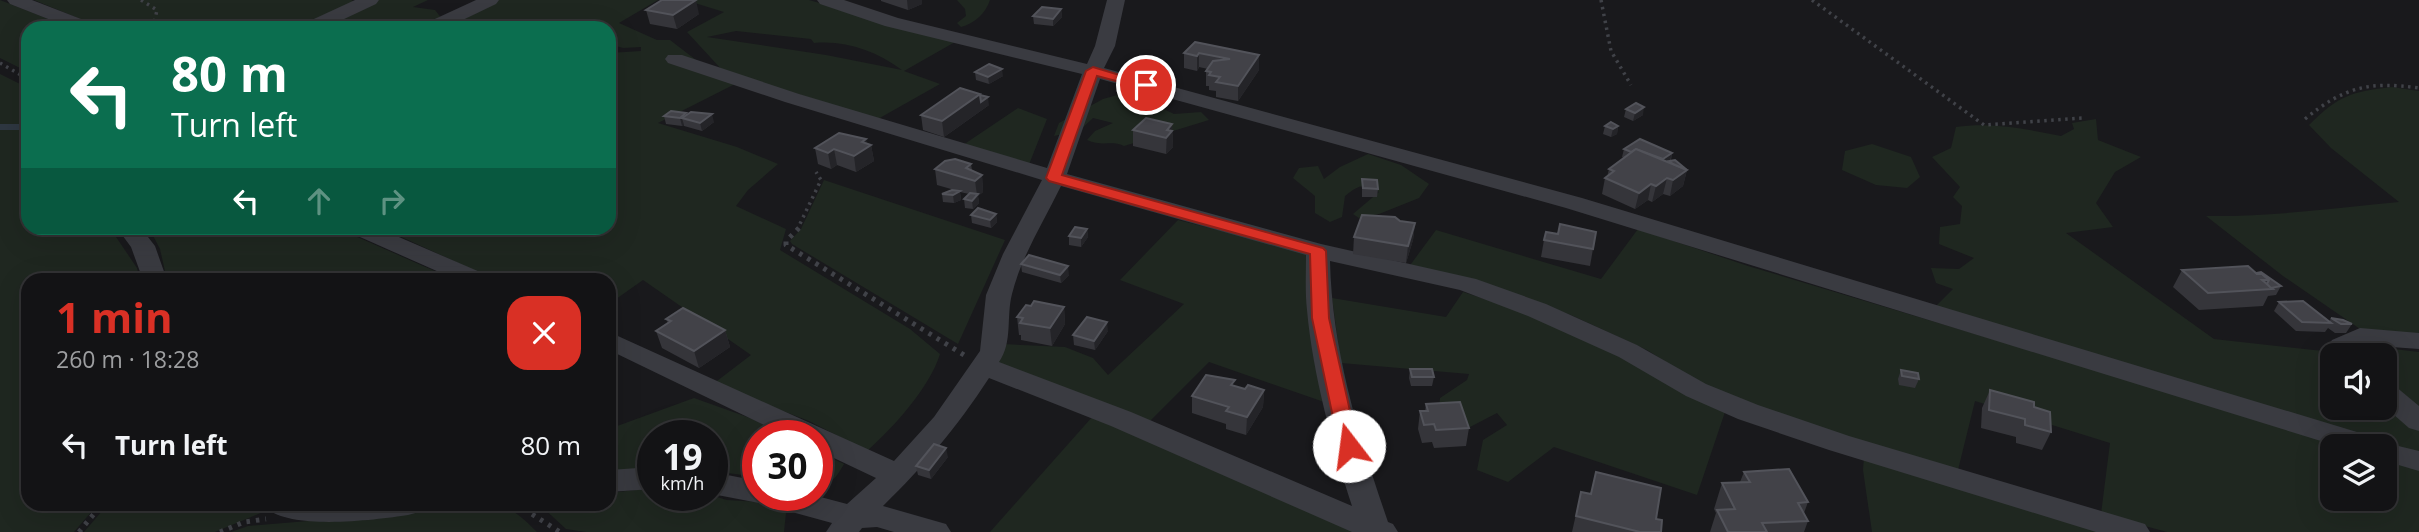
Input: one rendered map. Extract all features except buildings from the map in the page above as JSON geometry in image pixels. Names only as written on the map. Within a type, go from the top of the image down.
[{"type":"street","points":[[16,0],[69,21]]},
{"type":"street","points":[[324,21],[367,0]]},
{"type":"street","points":[[446,21],[490,0]]},
{"type":"street","points":[[826,0],[955,39],[1093,71],[1574,203],[2331,434]]},
{"type":"street","points":[[848,525],[944,424],[993,352],[999,295],[1014,254],[1054,178],[1093,71],[1105,46],[1116,0]]},
{"type":"street","points":[[675,59],[792,98],[1054,178],[1318,251],[1467,284],[1537,310],[1605,340],[1696,390],[1748,411],[1839,443],[2134,532]]},
{"type":"street","points":[[134,235],[143,246],[153,273]]},
{"type":"street","points":[[375,235],[462,273]]},
{"type":"street","points":[[1318,251],[1320,318],[1330,372],[1343,427],[1379,531]]},
{"type":"street","points":[[2347,343],[2360,336],[2419,341]]},
{"type":"street","points":[[616,343],[778,420]]},
{"type":"street","points":[[983,366],[1121,419],[1379,531]]},
{"type":"street","points":[[2397,402],[2419,421]]},
{"type":"street","points":[[833,445],[897,475]]},
{"type":"street","points":[[2397,455],[2419,461]]},
{"type":"street","points":[[616,481],[637,479]]},
{"type":"street","points":[[812,511],[848,525],[877,516],[935,532]]},
{"type":"path","points":[[141,0],[156,10],[154,21]]},
{"type":"path","points":[[1601,0],[1611,51],[1631,85]]},
{"type":"path","points":[[1812,0],[1984,125],[2083,118]]},
{"type":"path","points":[[0,63],[21,75]]},
{"type":"path","points":[[2305,119],[2328,100],[2356,86],[2398,85],[2419,88]]},
{"type":"path","points":[[816,172],[821,180],[799,228],[786,240],[786,245],[983,366]]},
{"type":"path","points":[[79,532],[96,511]]},
{"type":"path","points":[[527,511],[560,532]]},
{"type":"shaded area","points":[[0,0],[54,21],[21,21],[21,68],[0,58]]},
{"type":"shaded area","points":[[34,0],[356,2],[317,21],[85,21]]},
{"type":"shaded area","points":[[379,0],[428,0],[413,7],[435,10],[442,19],[438,21],[333,21]]},
{"type":"shaded area","points":[[496,0],[658,0],[619,23],[657,40],[670,40],[700,63],[674,55],[668,58],[735,84],[658,123],[737,147],[778,164],[748,190],[736,206],[786,229],[780,250],[910,329],[940,354],[928,380],[910,406],[867,451],[833,433],[833,420],[806,420],[713,384],[751,355],[643,280],[616,299],[616,273],[480,273],[397,235],[616,235],[616,53],[641,51],[641,47],[616,46],[616,21],[452,21]]},
{"type":"shaded area","points":[[685,0],[809,0],[955,42],[904,71],[940,84],[878,119],[723,71],[687,32],[724,12]],"holes":[[[736,31],[811,39],[814,43],[838,43],[860,48],[882,57],[902,70],[826,55],[707,37]]]},
{"type":"shaded area","points":[[957,0],[990,0],[979,17],[961,27],[957,23],[966,16],[965,9]]},
{"type":"shaded area","points":[[0,74],[21,84],[21,235],[115,235],[138,273],[21,273],[21,511],[92,511],[74,532],[0,532]]},
{"type":"shaded area","points":[[2392,87],[2419,91],[2419,334],[2360,329],[2283,276],[2206,216],[2279,214],[2399,202],[2331,148],[2309,125],[2329,107],[2346,97]]},
{"type":"shaded area","points":[[1128,92],[1174,114],[1201,112],[1209,120],[1124,146],[1087,140],[1095,131],[1113,123],[1093,118],[1080,130],[1054,136],[1059,123],[1103,99]]},
{"type":"shaded area","points":[[1018,108],[1047,119],[1028,167],[963,145]]},
{"type":"shaded area","points":[[2096,119],[2098,140],[2141,157],[2115,172],[2096,203],[2113,227],[2066,233],[2214,339],[2320,351],[2320,420],[2397,420],[2397,408],[2419,428],[2419,456],[2397,449],[2397,434],[2347,434],[1934,308],[1953,289],[1936,283],[1931,268],[1959,269],[1974,258],[1939,244],[1940,227],[1960,224],[1962,206],[1953,197],[1960,187],[1932,157],[1951,148],[1956,127],[1996,126],[2061,136],[2074,129],[2072,123]]},
{"type":"shaded area","points":[[1872,144],[1911,157],[1920,177],[1907,188],[1876,185],[1842,170],[1845,151]]},
{"type":"shaded area","points":[[1368,154],[1401,165],[1429,184],[1419,198],[1379,214],[1359,218],[1353,214],[1379,192],[1365,186],[1345,196],[1342,217],[1330,222],[1315,213],[1315,196],[1293,178],[1299,168],[1318,166],[1324,179],[1340,167]]},
{"type":"shaded area","points":[[824,180],[1005,240],[958,344],[792,244],[790,241],[801,229]]},
{"type":"shaded area","points":[[1178,220],[1301,251],[1310,258],[1327,403],[1209,362],[1149,422],[991,361],[1003,344],[1065,347],[1093,358],[1108,375],[1184,304],[1120,280]]},
{"type":"shaded area","points":[[1638,229],[1748,266],[2320,437],[2320,511],[2397,511],[2397,461],[2419,467],[2419,532],[2167,532],[2101,514],[2110,443],[1975,401],[1958,470],[1859,442],[1707,388],[1647,350],[1524,297],[1408,268],[1436,230],[1601,279]]},
{"type":"shaded area","points":[[153,235],[353,235],[439,273],[165,273],[160,249]]},
{"type":"shaded area","points":[[1463,292],[1516,309],[1622,353],[1726,409],[1697,495],[1554,447],[1508,482],[1477,470],[1483,440],[1507,425],[1497,413],[1470,427],[1439,408],[1440,398],[1467,380],[1469,374],[1341,363],[1332,298],[1446,317]]},
{"type":"shaded area","points":[[2397,349],[2419,352],[2419,411],[2397,394]]},
{"type":"shaded area","points":[[694,398],[754,420],[742,420],[742,475],[728,473],[728,420],[637,420],[637,470],[616,472],[616,426]]},
{"type":"shaded area","points":[[1093,416],[1357,532],[990,532]]},
{"type":"shaded area","points":[[1864,457],[2108,532],[1872,532],[1863,470]]},
{"type":"shaded area","points":[[833,459],[844,464],[833,479]]},
{"type":"shaded area","points":[[637,490],[637,511],[728,511],[728,500],[742,501],[742,511],[786,513],[784,532],[586,532],[566,529],[547,511],[616,511],[616,492]]},
{"type":"shaded area","points":[[102,511],[263,512],[215,532],[84,532]]},
{"type":"shaded area","points":[[512,511],[537,532],[231,532],[248,526],[416,512]]},
{"type":"waterway","points":[[0,127],[21,127]]},
{"type":"route","points":[[1146,85],[1093,71],[1054,178],[1318,251],[1320,318],[1330,372],[1349,446]]}]
